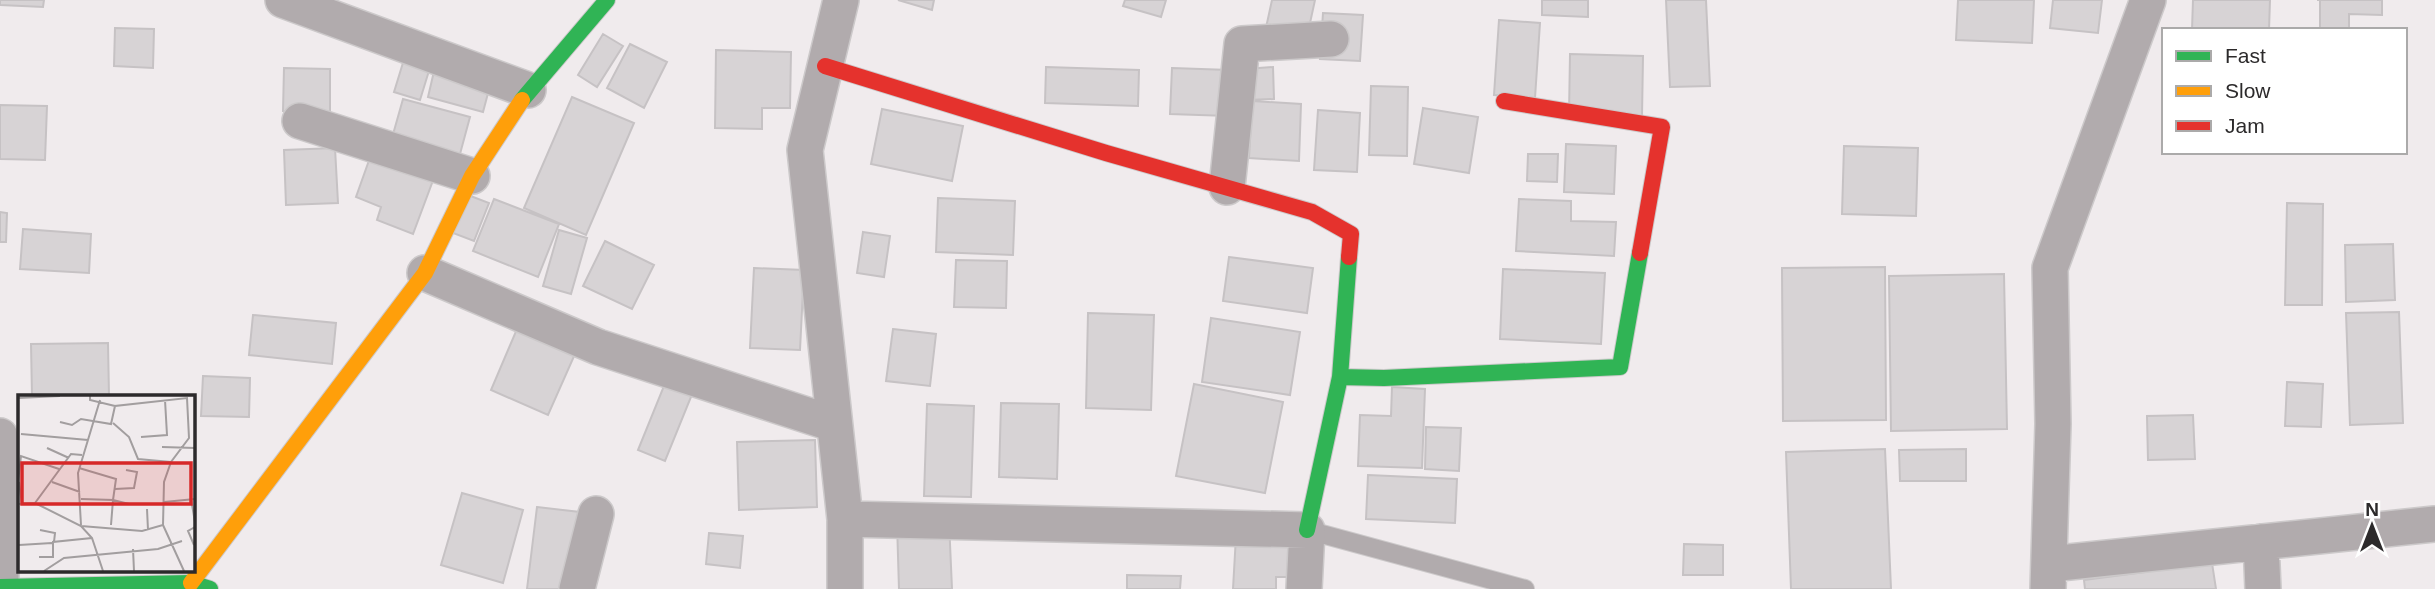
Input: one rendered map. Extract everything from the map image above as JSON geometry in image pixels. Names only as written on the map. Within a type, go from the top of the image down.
[{"type":"street","points":[[283,0],[528,90]]},
{"type":"street","points":[[191,583],[425,273],[472,176],[528,90],[607,0]]},
{"type":"street","points":[[841,0],[805,150],[845,519],[845,589]]},
{"type":"street","points":[[2148,0],[2050,268],[2053,424],[2049,577],[2261,542],[2435,524]]},
{"type":"street","points":[[1227,187],[1242,44],[1331,38]]},
{"type":"street","points":[[825,66],[1092,149],[1312,212],[1351,234],[1340,377],[1307,530],[1304,589]]},
{"type":"street","points":[[1340,377],[1384,378],[1620,367],[1662,127],[1504,101]]},
{"type":"street","points":[[300,121],[472,176]]},
{"type":"street","points":[[425,273],[598,347],[834,424]]},
{"type":"street","points":[[0,436],[1,587],[191,583],[210,589]]},
{"type":"street","points":[[578,589],[596,514]]},
{"type":"street","points":[[845,519],[1307,530]]},
{"type":"street","points":[[2261,542],[2263,589]]},
{"type":"lane","points":[[1307,530],[1525,589]]},
{"type":"building","points":[[0,0],[44,0],[43,7],[0,5]]},
{"type":"building","points":[[898,0],[934,0],[932,10]]},
{"type":"building","points":[[1125,0],[1166,0],[1161,17],[1123,6]]},
{"type":"building","points":[[1272,0],[1315,0],[1305,46],[1264,37]]},
{"type":"building","points":[[1542,0],[1588,0],[1588,17],[1542,15]]},
{"type":"building","points":[[1666,0],[1706,0],[1710,86],[1670,87]]},
{"type":"building","points":[[1958,0],[2034,0],[2032,43],[1956,40]]},
{"type":"building","points":[[2053,0],[2102,0],[2098,33],[2050,28]]},
{"type":"building","points":[[2193,0],[2270,0],[2269,28],[2192,28]]},
{"type":"building","points":[[2320,0],[2382,0],[2382,15],[2349,14],[2349,28],[2320,28]]},
{"type":"building","points":[[1323,13],[1363,15],[1360,61],[1320,59]]},
{"type":"building","points":[[1499,20],[1540,23],[1535,98],[1494,95]]},
{"type":"building","points":[[115,28],[154,29],[153,68],[114,66]]},
{"type":"building","points":[[603,34],[623,46],[597,87],[578,75]]},
{"type":"building","points":[[630,44],[667,62],[644,108],[607,88]]},
{"type":"building","points":[[716,50],[791,52],[790,108],[762,108],[762,129],[715,128]]},
{"type":"building","points":[[406,53],[432,61],[420,100],[394,92]]},
{"type":"building","points":[[1570,54],[1643,56],[1642,117],[1569,115]]},
{"type":"building","points":[[435,67],[491,82],[483,112],[428,97]]},
{"type":"building","points":[[1046,67],[1139,70],[1138,106],[1045,103]]},
{"type":"building","points":[[1273,67],[1274,99],[1247,100],[1246,69]]},
{"type":"building","points":[[284,68],[330,69],[330,112],[283,111]]},
{"type":"building","points":[[1172,68],[1229,70],[1228,116],[1170,114]]},
{"type":"building","points":[[1371,86],[1408,87],[1407,156],[1369,155]]},
{"type":"building","points":[[572,97],[634,123],[586,235],[524,208]]},
{"type":"building","points":[[403,99],[470,117],[457,165],[390,145]]},
{"type":"building","points":[[1252,101],[1301,104],[1299,161],[1249,158]]},
{"type":"building","points":[[0,105],[47,106],[45,160],[0,159]]},
{"type":"building","points":[[1423,108],[1478,117],[1469,173],[1414,164]]},
{"type":"building","points":[[882,109],[963,126],[952,181],[871,164]]},
{"type":"building","points":[[1318,110],[1360,113],[1357,172],[1314,170]]},
{"type":"building","points":[[1566,144],[1616,146],[1614,194],[1564,192]]},
{"type":"building","points":[[1844,146],[1918,148],[1916,216],[1842,214]]},
{"type":"building","points":[[335,148],[338,203],[286,205],[284,150]]},
{"type":"building","points":[[372,152],[435,175],[413,234],[377,220],[381,207],[356,197]]},
{"type":"building","points":[[1528,154],[1558,154],[1557,182],[1527,181]]},
{"type":"building","points":[[468,195],[489,203],[474,241],[453,233]]},
{"type":"building","points":[[938,198],[1015,201],[1013,255],[936,252]]},
{"type":"building","points":[[494,199],[559,224],[538,277],[473,251]]},
{"type":"building","points":[[1519,199],[1571,201],[1571,221],[1616,222],[1614,256],[1516,251]]},
{"type":"building","points":[[2287,203],[2323,204],[2322,305],[2285,305]]},
{"type":"building","points":[[0,212],[7,213],[6,242],[0,242]]},
{"type":"building","points":[[23,229],[91,234],[89,273],[20,269]]},
{"type":"building","points":[[559,230],[587,238],[571,294],[543,286]]},
{"type":"building","points":[[863,232],[890,236],[884,277],[857,273]]},
{"type":"building","points":[[605,241],[654,265],[632,309],[583,286]]},
{"type":"building","points":[[2393,244],[2395,300],[2346,302],[2345,245]]},
{"type":"building","points":[[1229,257],[1313,268],[1307,313],[1223,301]]},
{"type":"building","points":[[956,260],[1007,261],[1006,308],[954,307]]},
{"type":"building","points":[[1885,267],[1886,420],[1783,421],[1782,268]]},
{"type":"building","points":[[754,268],[804,270],[800,350],[750,348]]},
{"type":"building","points":[[1503,269],[1605,273],[1601,344],[1500,339]]},
{"type":"building","points":[[2004,274],[2007,429],[1891,431],[1889,276]]},
{"type":"building","points":[[2399,312],[2403,423],[2350,425],[2346,313]]},
{"type":"building","points":[[1088,313],[1154,315],[1151,410],[1086,408]]},
{"type":"building","points":[[253,315],[336,323],[332,364],[249,355]]},
{"type":"building","points":[[1211,318],[1300,332],[1290,395],[1202,382]]},
{"type":"building","points":[[517,329],[575,354],[548,415],[491,390]]},
{"type":"building","points":[[893,329],[936,334],[930,386],[886,381]]},
{"type":"building","points":[[108,343],[109,395],[32,395],[31,344]]},
{"type":"building","points":[[203,376],[250,378],[249,417],[201,416]]},
{"type":"building","points":[[668,376],[695,387],[665,461],[638,450]]},
{"type":"building","points":[[2287,382],[2323,384],[2321,427],[2285,426]]},
{"type":"building","points":[[1194,384],[1283,402],[1265,493],[1176,476]]},
{"type":"building","points":[[1392,387],[1425,389],[1422,468],[1358,466],[1360,415],[1391,416]]},
{"type":"building","points":[[1001,403],[1059,404],[1057,479],[999,477]]},
{"type":"building","points":[[927,404],[974,406],[971,497],[924,496]]},
{"type":"building","points":[[2193,415],[2195,459],[2148,460],[2147,416]]},
{"type":"building","points":[[1426,427],[1461,428],[1459,471],[1425,469]]},
{"type":"building","points":[[815,440],[817,507],[739,510],[737,442]]},
{"type":"building","points":[[1885,449],[1891,589],[1791,589],[1786,452]]},
{"type":"building","points":[[1966,449],[1966,481],[1900,481],[1899,450]]},
{"type":"building","points":[[1368,475],[1457,479],[1455,523],[1366,519]]},
{"type":"building","points":[[462,493],[523,510],[503,583],[441,565]]},
{"type":"building","points":[[537,507],[597,514],[588,589],[527,589]]},
{"type":"building","points":[[949,521],[952,589],[899,589],[897,523]]},
{"type":"building","points":[[709,533],[743,536],[740,568],[706,564]]},
{"type":"building","points":[[1236,536],[1293,538],[1291,577],[1276,577],[1276,589],[1233,589]]},
{"type":"building","points":[[1684,544],[1723,545],[1723,575],[1683,575]]},
{"type":"building","points":[[2143,547],[2212,563],[2216,589],[2085,589],[2084,580],[2146,572]]},
{"type":"building","points":[[1127,575],[1181,576],[1180,589],[1127,589]]},
{"type":"traffic: fast","points":[[522,100],[607,0]]},
{"type":"traffic: fast","points":[[1340,377],[1384,378],[1620,367],[1640,253]]},
{"type":"traffic: fast","points":[[1307,530],[1340,377],[1349,257]]},
{"type":"traffic: fast","points":[[0,587],[191,583],[210,589]]},
{"type":"traffic: slow","points":[[191,583],[425,273],[472,176],[522,100]]},
{"type":"traffic: jam","points":[[825,66],[1106,153],[1312,212],[1351,234],[1349,257]]},
{"type":"traffic: jam","points":[[1504,101],[1662,127],[1640,253]]}]
